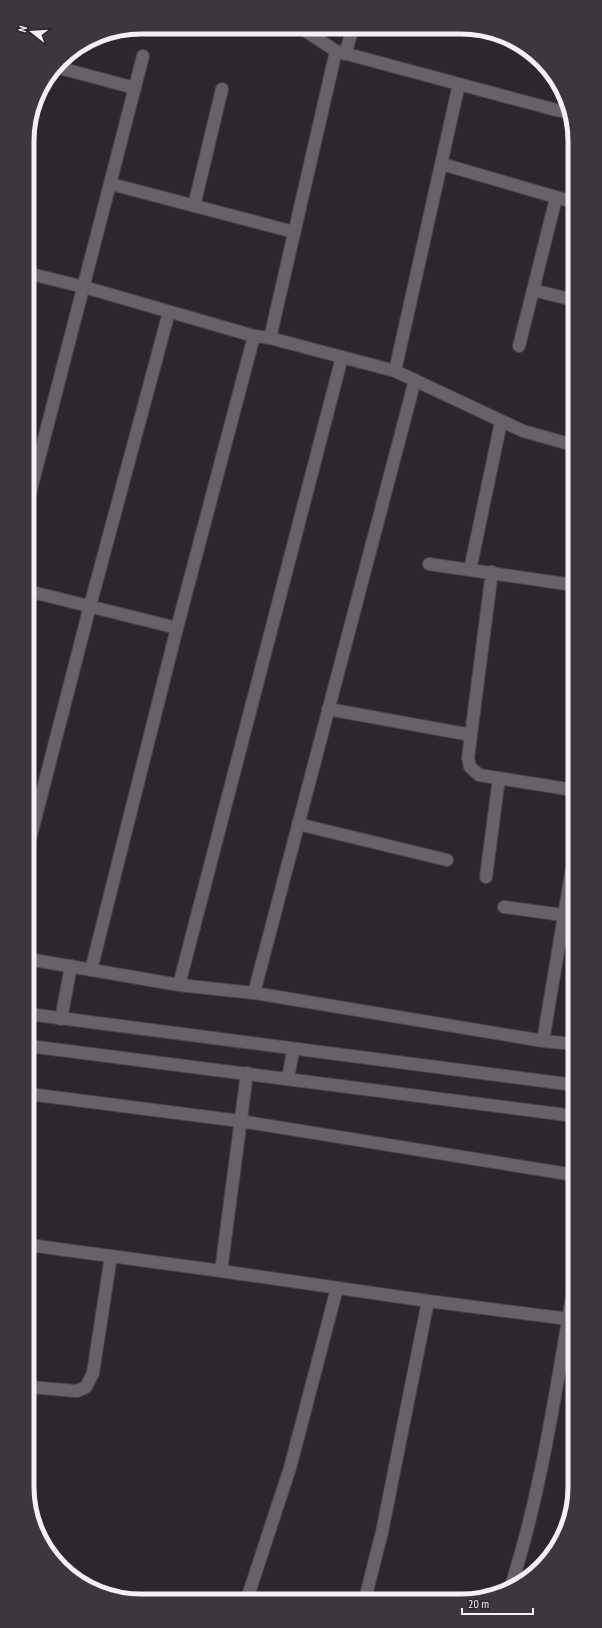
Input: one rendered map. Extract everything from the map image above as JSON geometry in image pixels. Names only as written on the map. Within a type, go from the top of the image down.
[{"type":"street","points":[[310,34],[340,53],[563,110]]},
{"type":"street","points":[[270,338],[294,232],[340,53],[350,34]]},
{"type":"street","points":[[34,478],[143,56]]},
{"type":"street","points":[[62,69],[135,88]]},
{"type":"street","points":[[396,371],[459,84]]},
{"type":"street","points":[[194,206],[222,89]]},
{"type":"street","points":[[442,164],[568,201]]},
{"type":"street","points":[[111,184],[294,232]]},
{"type":"street","points":[[519,346],[556,198]]},
{"type":"street","points":[[34,274],[84,286],[254,336],[270,338],[396,371],[523,431],[568,444]]},
{"type":"street","points":[[533,290],[568,299]]},
{"type":"street","points":[[34,824],[90,606],[169,312]]},
{"type":"street","points":[[92,970],[177,628],[254,336]]},
{"type":"street","points":[[180,985],[342,356]]},
{"type":"street","points":[[254,993],[415,380]]},
{"type":"street","points":[[470,570],[502,422]]},
{"type":"street","points":[[429,564],[568,584]]},
{"type":"street","points":[[492,572],[468,758],[470,767],[479,775],[568,789]]},
{"type":"street","points":[[34,592],[177,628]]},
{"type":"street","points":[[328,708],[471,735]]},
{"type":"street","points":[[486,877],[499,778]]},
{"type":"street","points":[[298,824],[446,860]]},
{"type":"street","points":[[544,1041],[568,888]]},
{"type":"street","points":[[504,907],[563,915]]},
{"type":"street","points":[[34,960],[180,985],[254,993],[544,1041],[568,1043]]},
{"type":"street","points":[[61,1019],[71,966]]},
{"type":"street","points":[[34,1015],[293,1050],[568,1084]]},
{"type":"street","points":[[34,1047],[568,1115]]},
{"type":"street","points":[[288,1079],[293,1050]]},
{"type":"street","points":[[221,1271],[247,1073]]},
{"type":"street","points":[[34,1095],[240,1121],[568,1174]]},
{"type":"street","points":[[34,1246],[428,1301],[568,1319],[543,1455],[529,1520],[512,1581]]},
{"type":"street","points":[[34,1387],[76,1391],[86,1387],[93,1374],[111,1256]]},
{"type":"street","points":[[249,1594],[290,1468],[337,1288]]},
{"type":"street","points":[[366,1594],[382,1532],[428,1301]]}]
